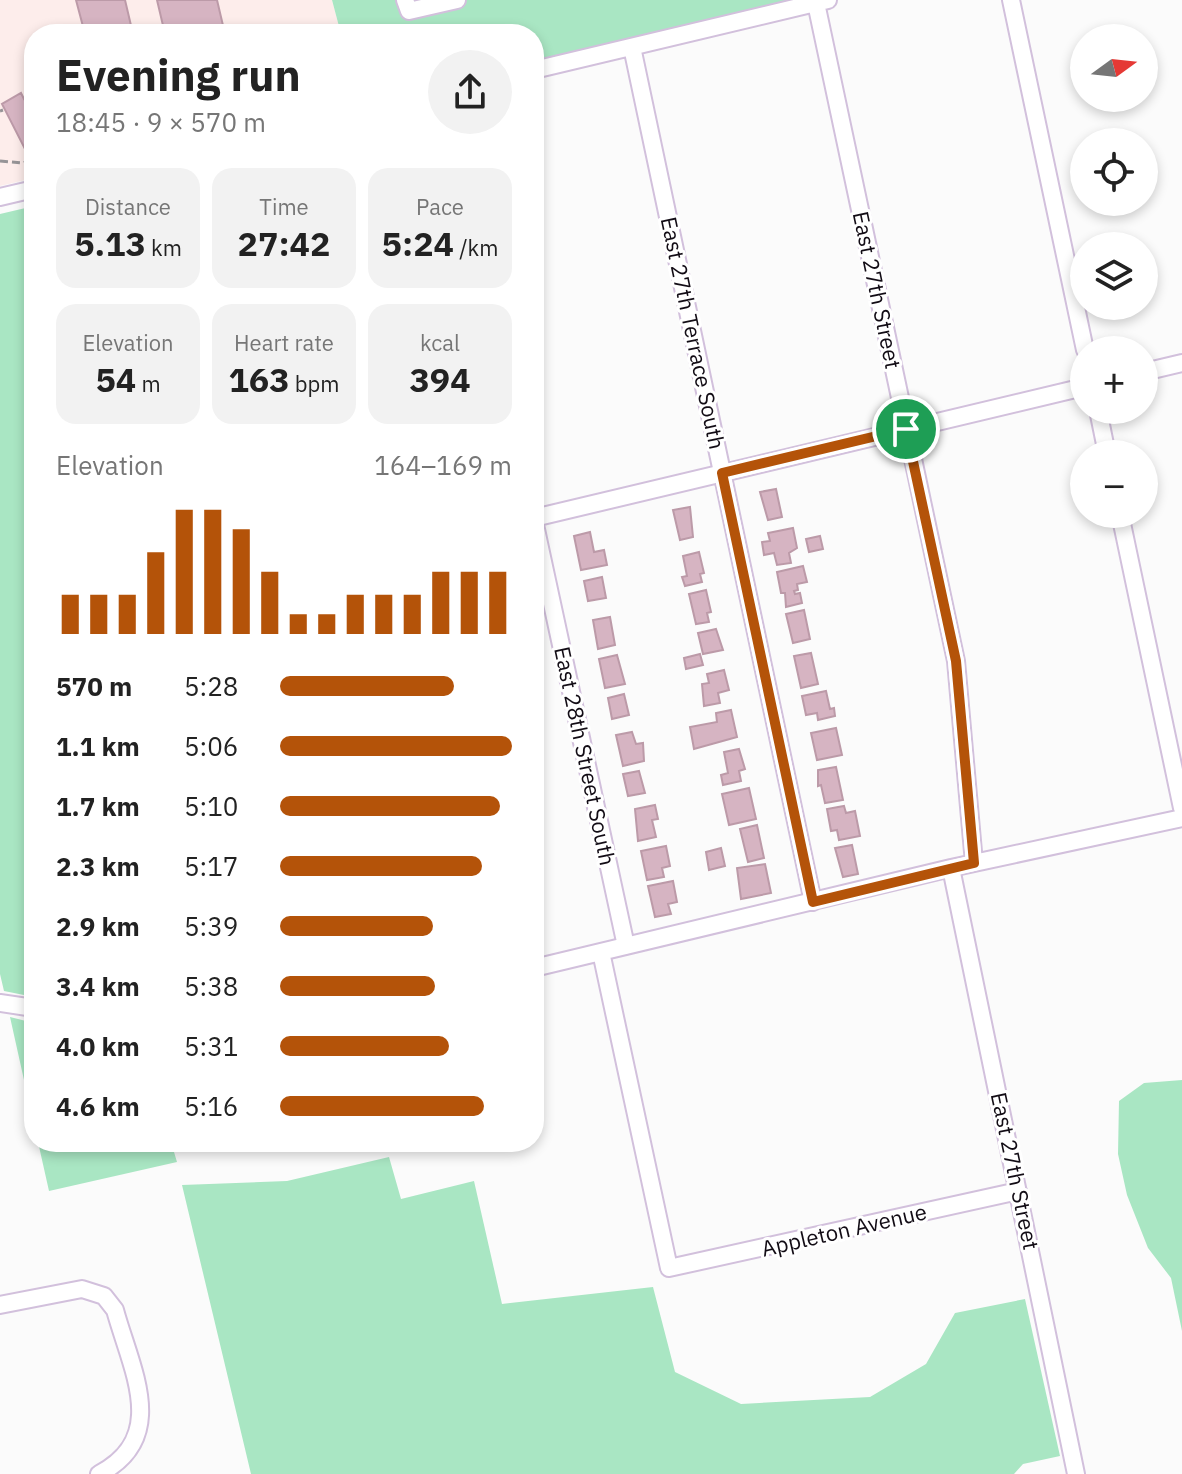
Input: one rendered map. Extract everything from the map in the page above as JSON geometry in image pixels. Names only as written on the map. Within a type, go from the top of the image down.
[{"type":"street","points":[[405,0],[409,11],[457,0]]},
{"type":"street","points":[[1011,0],[1082,336]]},
{"type":"street","points":[[544,68],[787,5],[822,1]]},
{"type":"street","name":"East 27th Street","points":[[822,1],[906,429],[956,661],[974,863]]},
{"type":"street","name":"East 27th Terrace South","points":[[632,47],[813,902]]},
{"type":"street","points":[[0,197],[24,191]]},
{"type":"street","points":[[1158,369],[1182,363]]},
{"type":"street","points":[[544,517],[1070,390]]},
{"type":"street","points":[[1123,528],[1182,808]]},
{"type":"street","name":"East 28th Street South","points":[[544,565],[626,946]]},
{"type":"street","points":[[544,966],[951,868],[1182,818]]},
{"type":"street","name":"East 27th Street","points":[[951,868],[1076,1474]]},
{"type":"street","name":"Appleton Avenue","points":[[601,952],[669,1268],[1018,1191]]},
{"type":"street","points":[[0,1003],[24,1007]]},
{"type":"street","points":[[0,1305],[82,1289],[104,1296],[115,1310],[143,1413],[140,1432],[129,1452],[116,1465],[99,1474]]},
{"type":"path","points":[[0,160],[24,163]]},
{"type":"shaded area","points":[[0,0],[332,0],[338,24],[24,24],[24,180],[0,186]]},
{"type":"green space","points":[[332,0],[795,0],[544,59],[544,24],[338,24]]},
{"type":"green space","points":[[24,208],[24,995],[4,991],[0,974],[0,214]]},
{"type":"green space","points":[[10,1017],[24,1020],[24,1080]]},
{"type":"green space","points":[[1182,1080],[1182,1331],[1171,1278],[1148,1248],[1127,1195],[1118,1154],[1119,1101],[1144,1083]]},
{"type":"green space","points":[[40,1152],[174,1152],[177,1162],[49,1191]]},
{"type":"green space","points":[[389,1157],[401,1199],[474,1181],[502,1304],[653,1287],[675,1372],[741,1404],[870,1397],[926,1364],[955,1313],[1025,1299],[1060,1456],[1023,1464],[1014,1474],[251,1474],[182,1185],[287,1181]]},
{"type":"building","points":[[76,0],[125,0],[131,24],[82,24]]},
{"type":"building","points":[[157,0],[217,0],[223,24],[163,24]]},
{"type":"building","points":[[21,93],[24,99],[24,147],[2,104]]},
{"type":"building","points":[[776,489],[782,517],[768,520],[760,492]]},
{"type":"building","points":[[690,507],[693,537],[680,540],[673,510]]},
{"type":"building","points":[[793,528],[797,548],[789,553],[791,563],[777,565],[774,553],[764,555],[762,542],[770,541],[768,533]]},
{"type":"building","points":[[590,532],[594,552],[604,550],[607,565],[581,570],[574,536]]},
{"type":"building","points":[[820,536],[823,549],[809,552],[806,539]]},
{"type":"building","points":[[699,552],[704,573],[700,574],[702,582],[685,586],[682,577],[687,576],[683,556]]},
{"type":"building","points":[[803,566],[807,582],[797,584],[798,590],[794,591],[795,594],[800,593],[802,603],[786,607],[785,593],[781,593],[777,572]]},
{"type":"building","points":[[602,577],[606,598],[588,601],[584,581]]},
{"type":"building","points":[[706,590],[711,612],[707,613],[709,622],[696,624],[689,594]]},
{"type":"building","points":[[804,610],[810,639],[793,643],[786,614]]},
{"type":"building","points":[[610,617],[615,645],[598,649],[593,620]]},
{"type":"building","points":[[716,629],[723,650],[703,654],[698,633]]},
{"type":"building","points":[[811,653],[818,684],[801,688],[794,656]]},
{"type":"building","points":[[700,654],[703,665],[686,669],[684,658]]},
{"type":"building","points":[[617,655],[625,684],[605,688],[599,659]]},
{"type":"building","points":[[724,670],[729,690],[718,693],[720,703],[704,706],[702,684],[709,683],[707,674]]},
{"type":"building","points":[[826,691],[835,716],[818,720],[817,713],[806,715],[802,696]]},
{"type":"building","points":[[624,694],[629,715],[612,719],[608,698]]},
{"type":"building","points":[[731,710],[737,737],[694,749],[690,727],[717,722],[716,713]]},
{"type":"building","points":[[836,728],[842,755],[817,760],[811,733]]},
{"type":"building","points":[[632,732],[636,744],[643,743],[644,761],[623,766],[616,735]]},
{"type":"building","points":[[739,749],[745,769],[739,771],[741,781],[723,785],[721,775],[728,773],[724,752]]},
{"type":"building","points":[[836,767],[843,800],[825,803],[821,785],[818,786],[818,770]]},
{"type":"building","points":[[639,771],[645,793],[628,796],[623,774]]},
{"type":"building","points":[[749,788],[756,819],[729,825],[722,794]]},
{"type":"building","points":[[655,805],[658,819],[652,820],[656,837],[638,841],[635,809]]},
{"type":"building","points":[[844,806],[846,813],[855,811],[860,836],[839,840],[837,830],[831,831],[827,809]]},
{"type":"building","points":[[757,825],[764,858],[748,862],[740,829]]},
{"type":"building","points":[[852,845],[858,874],[843,877],[835,848]]},
{"type":"building","points":[[666,846],[670,866],[662,868],[664,877],[647,880],[641,851]]},
{"type":"building","points":[[721,848],[725,866],[709,870],[706,852]]},
{"type":"building","points":[[765,864],[771,893],[741,899],[737,868]]},
{"type":"building","points":[[673,881],[677,902],[668,904],[671,914],[655,917],[648,886]]},
{"type":"route","points":[[906,429],[956,661],[974,863],[813,902],[722,473],[906,429]]}]
